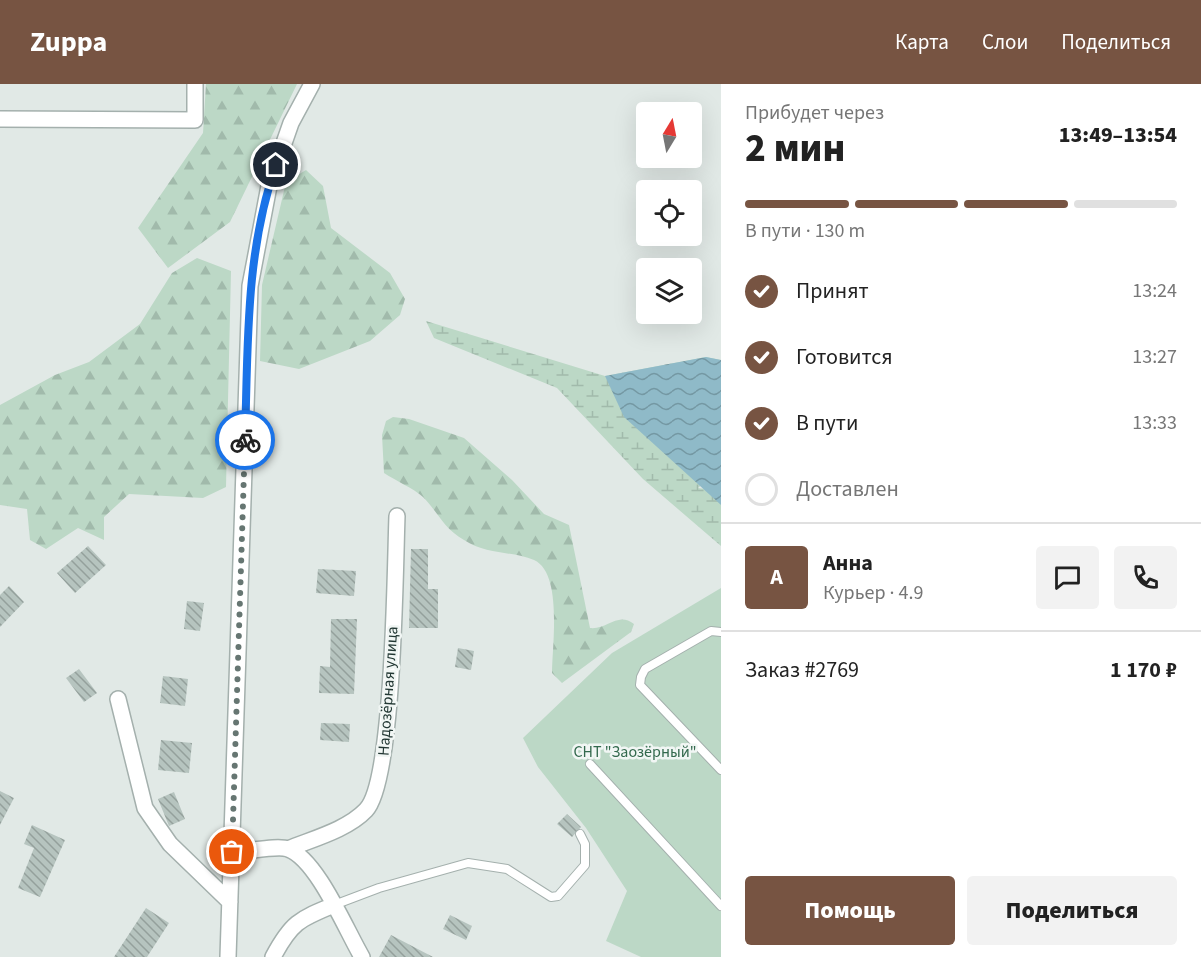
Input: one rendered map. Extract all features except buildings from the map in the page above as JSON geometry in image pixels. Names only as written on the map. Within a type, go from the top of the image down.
[{"type":"street","points":[[0,118],[195,120],[195,84]]},
{"type":"street","points":[[228,957],[250,286],[269,186],[291,123],[312,84]]},
{"type":"street","name":"Надозёрная улица","points":[[232,852],[288,849],[336,829],[365,812],[375,797],[386,742],[397,516]]},
{"type":"street","points":[[118,699],[145,808],[170,844],[230,902]]},
{"type":"street","points":[[288,849],[304,860],[321,882],[362,957]]},
{"type":"street","points":[[273,957],[286,931],[306,916],[334,905]]},
{"type":"lane","points":[[721,632],[711,631],[645,669],[640,676],[640,685],[721,770]]},
{"type":"lane","points":[[590,764],[721,906]]},
{"type":"lane","points":[[334,905],[379,888],[468,863],[507,869],[551,897],[558,896],[585,865],[585,844],[580,834]]},
{"type":"green space","points":[[206,84],[297,84],[230,222],[168,268],[138,228],[203,133]]},
{"type":"green space","points":[[306,170],[323,186],[331,228],[390,273],[405,299],[400,315],[370,341],[299,369],[260,361],[262,285],[286,182]]},
{"type":"green space","points":[[197,258],[231,271],[226,487],[203,498],[129,494],[104,517],[104,540],[78,528],[46,549],[30,540],[27,509],[0,505],[0,405],[55,375],[89,362],[140,324],[172,273]]},
{"type":"green space","points":[[426,321],[605,376],[706,357],[721,360],[721,468],[698,488],[721,491],[721,546],[643,479],[557,388],[434,338]]},
{"type":"green space","points":[[393,417],[409,419],[464,438],[512,480],[544,514],[569,525],[590,628],[623,619],[634,624],[631,632],[562,683],[552,673],[554,611],[549,579],[543,567],[526,557],[491,551],[464,540],[446,525],[423,497],[384,473],[382,435],[386,421]]},
{"type":"green space","name":"СНТ \"Заозёрный\"","points":[[721,588],[721,957],[641,957],[606,941],[627,891],[586,828],[538,767],[523,738],[612,653]]},
{"type":"water","points":[[706,357],[721,360],[721,505],[624,417],[605,376]]},
{"type":"way so far","points":[[232,852],[245,440]]},
{"type":"route","points":[[245,440],[250,286],[269,186],[276,165]]}]
